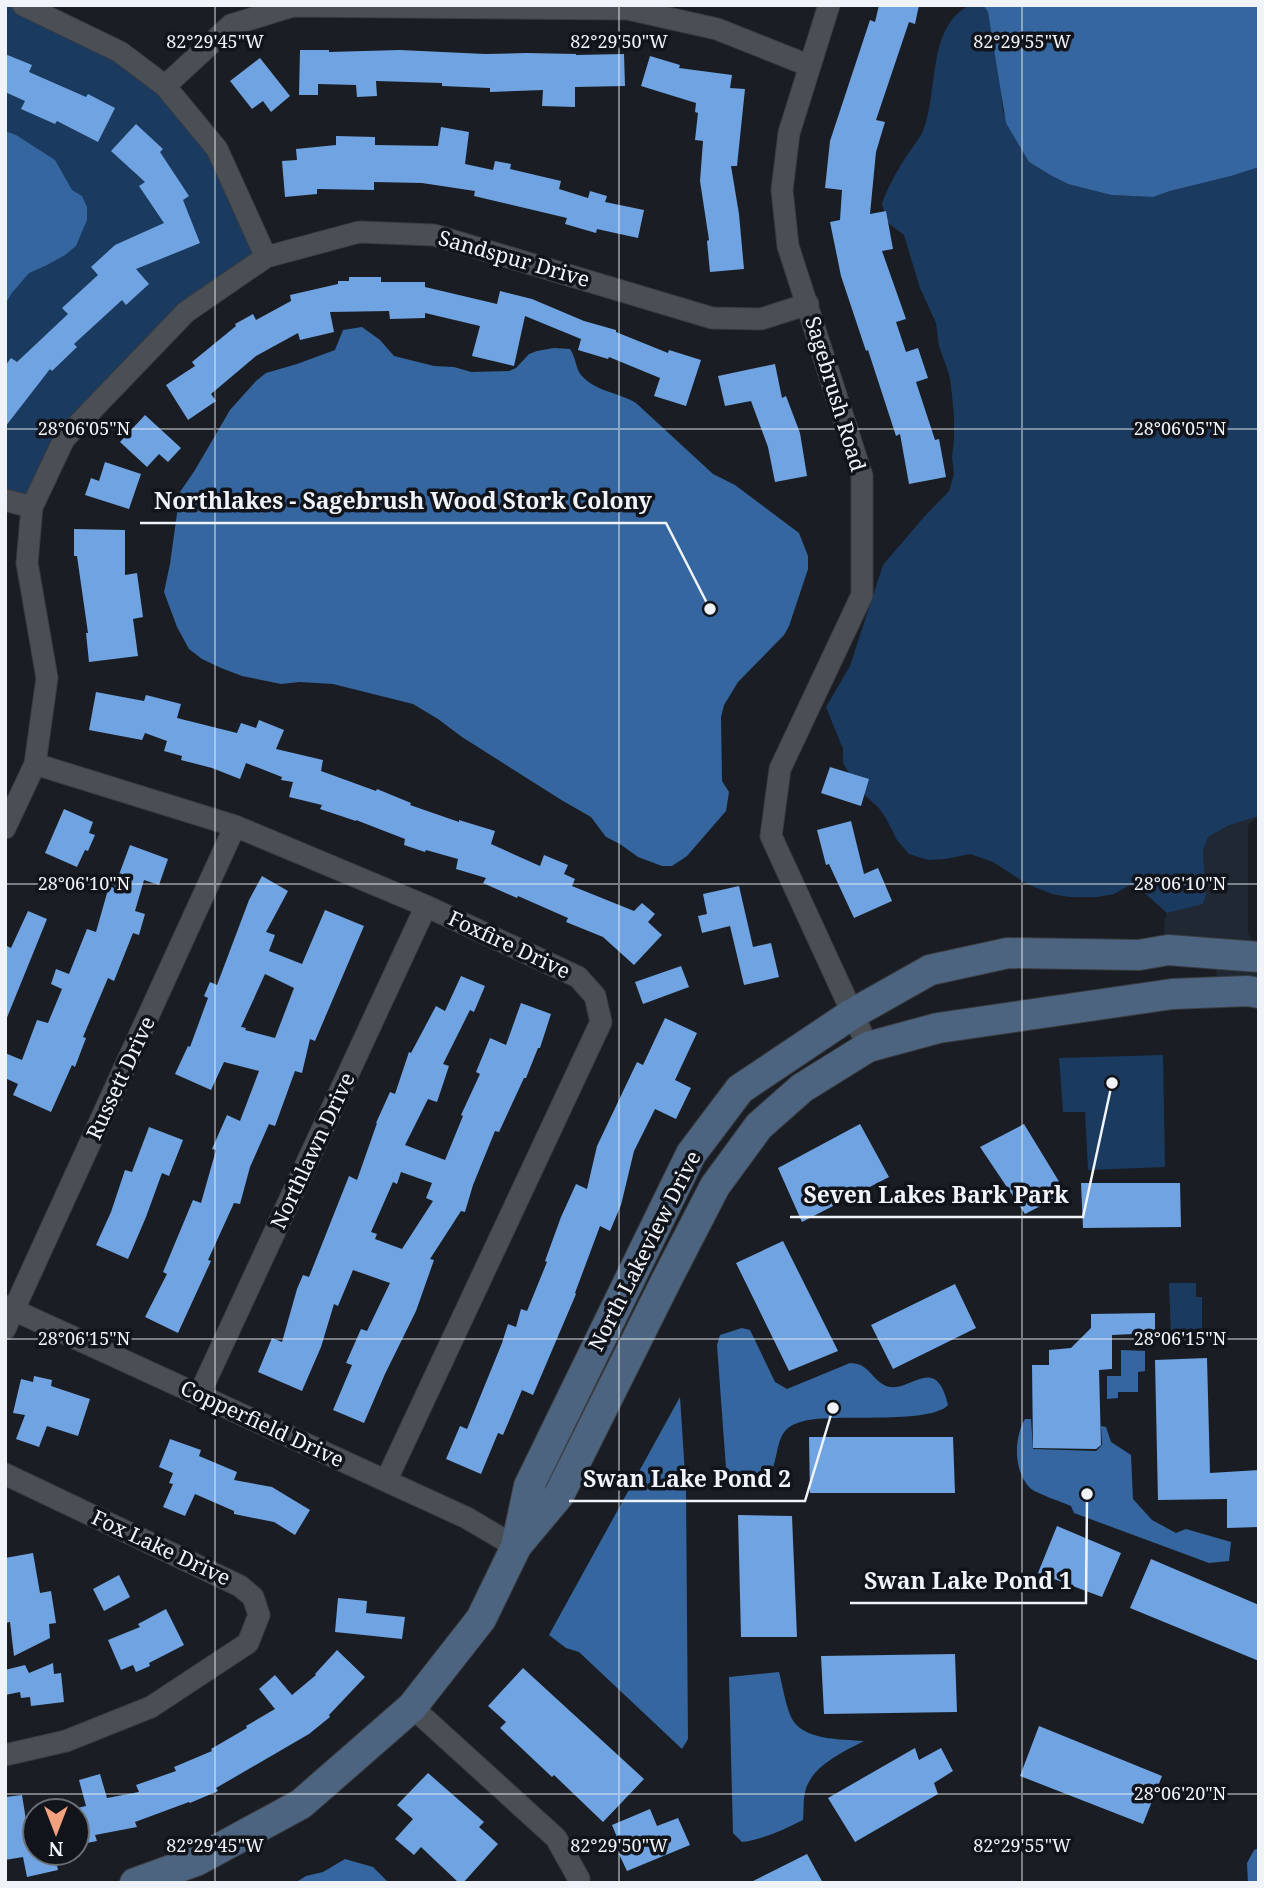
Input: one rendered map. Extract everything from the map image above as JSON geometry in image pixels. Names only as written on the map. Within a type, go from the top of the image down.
[{"type":"street","points":[[23,5],[120,52],[165,86],[217,149],[266,257]]},
{"type":"street","name":"Sagebrush Road","points":[[829,5],[789,133],[782,190],[788,246],[862,476],[862,595],[780,769],[771,836],[868,1046]]},
{"type":"street","points":[[165,86],[231,25],[293,6],[628,9],[717,29],[810,66]]},
{"type":"street","name":"Sandspur Drive","points":[[5,828],[35,764],[47,677],[27,563],[32,507],[64,439],[186,312],[266,257],[359,232],[434,235],[712,318],[761,319],[808,304]]},
{"type":"street","points":[[5,499],[32,507]]},
{"type":"street","name":"Foxfire Drive","points":[[35,764],[235,826],[426,906],[578,977],[595,996],[601,1022],[386,1481]]},
{"type":"street","name":"Russett Drive","points":[[8,1315],[235,826]]},
{"type":"street","name":"Northlawn Drive","points":[[199,1395],[426,906]]},
{"type":"street","name":"North Lakeview Drive","points":[[516,1547],[528,1486],[691,1154],[740,1089],[852,1014],[930,970],[1008,953],[1139,955],[1168,950],[1259,957]]},
{"type":"street","points":[[1202,952],[1210,992]]},
{"type":"street","name":"North Lakeview Drive","points":[[135,1883],[195,1861],[301,1804],[412,1706],[481,1619],[516,1547],[559,1495],[715,1186],[759,1126],[802,1088],[868,1046],[938,1028],[1172,994],[1248,991],[1259,993]]},
{"type":"street","points":[[638,1264],[667,1279]]},
{"type":"street","name":"Copperfield Drive","points":[[8,1315],[199,1395],[467,1518],[516,1547]]},
{"type":"street","name":"Fox Lake Drive","points":[[5,1474],[240,1586],[253,1597],[259,1615],[248,1643],[151,1707],[66,1741],[5,1755]]},
{"type":"street","points":[[412,1706],[556,1838],[579,1883]]},
{"type":"shaded area","points":[[5,5],[23,5],[120,52],[217,149],[266,257],[186,312],[64,439],[32,507],[5,500]]},
{"type":"shaded area","points":[[970,5],[983,5],[988,12],[1003,112],[1029,162],[1052,176],[1068,184],[1111,195],[1153,197],[1259,167],[1259,816],[1230,825],[1208,837],[1203,851],[1206,895],[1203,904],[1167,913],[1139,888],[1130,885],[1114,894],[1069,897],[1052,894],[1027,884],[993,862],[970,854],[928,860],[909,854],[897,840],[878,807],[860,791],[843,763],[843,749],[826,707],[850,666],[883,565],[949,491],[954,474],[951,386],[939,346],[936,323],[920,288],[904,235],[887,222],[882,203],[898,170],[922,133],[940,45],[946,29],[956,15]]},
{"type":"shaded area","points":[[983,5],[1259,5],[1259,167],[1153,197],[1111,195],[1068,184],[1052,176],[1029,162],[1006,123],[988,12]]},
{"type":"shaded area","points":[[5,131],[55,160],[72,190],[82,196],[87,207],[87,220],[76,246],[65,255],[29,273],[5,305]]},
{"type":"shaded area","points":[[362,327],[380,340],[394,356],[471,372],[509,371],[516,368],[529,354],[537,351],[570,349],[579,373],[587,381],[636,403],[713,474],[735,485],[799,533],[808,556],[808,569],[789,626],[784,635],[738,682],[724,705],[721,717],[722,781],[729,792],[726,811],[687,856],[672,866],[662,866],[638,857],[606,837],[591,817],[413,704],[333,684],[281,684],[242,676],[202,659],[189,649],[177,627],[164,592],[180,492],[230,410],[256,381],[266,373],[335,350],[343,330]]},
{"type":"shaded area","points":[[1259,816],[1249,824],[1248,829],[1248,932],[1251,939],[1259,942],[1259,945],[1165,938],[1164,921],[1167,913],[1203,904],[1206,895],[1203,851],[1208,837],[1230,825]]},
{"type":"shaded area","points":[[1259,828],[1259,932],[1257,932],[1257,829]]},
{"type":"shaded area","points":[[1215,965],[1259,968],[1259,981],[1217,976]]},
{"type":"shaded area","points":[[1163,1055],[1165,1167],[1088,1170],[1085,1112],[1063,1112],[1059,1058]]},
{"type":"shaded area","points":[[1169,1283],[1196,1283],[1196,1297],[1202,1297],[1202,1336],[1171,1337]]},
{"type":"shaded area","points":[[742,1328],[750,1330],[775,1382],[787,1389],[850,1363],[866,1368],[886,1386],[895,1387],[929,1378],[936,1381],[943,1389],[948,1405],[922,1415],[818,1419],[796,1423],[787,1429],[781,1438],[768,1475],[754,1483],[742,1481],[726,1468],[717,1345],[720,1335]]},
{"type":"shaded area","points":[[1121,1350],[1145,1351],[1145,1371],[1138,1372],[1138,1392],[1118,1392],[1118,1398],[1107,1399],[1107,1376],[1121,1376]]},
{"type":"shaded area","points":[[680,1397],[686,1490],[688,1739],[682,1749],[579,1652],[566,1648],[549,1635]]},
{"type":"shaded area","points":[[1025,1419],[1031,1419],[1033,1449],[1096,1451],[1102,1445],[1101,1426],[1106,1427],[1111,1442],[1131,1455],[1133,1499],[1152,1520],[1176,1533],[1186,1529],[1231,1542],[1229,1561],[1209,1563],[1074,1513],[1071,1506],[1030,1488],[1020,1473],[1017,1454],[1021,1426]]},
{"type":"shaded area","points":[[779,1672],[789,1712],[796,1725],[813,1735],[864,1741],[829,1761],[814,1775],[805,1792],[803,1820],[781,1831],[742,1842],[733,1833],[729,1677]]},
{"type":"shaded area","points":[[1259,1848],[1259,1883],[1248,1883],[1247,1863],[1254,1850]]},
{"type":"shaded area","points":[[345,1859],[373,1867],[389,1883],[295,1883],[306,1876],[323,1872]]},
{"type":"building","points":[[879,5],[919,5],[915,24],[909,22],[876,120],[885,122],[876,152],[870,214],[886,211],[893,249],[882,251],[906,319],[896,322],[906,352],[918,348],[928,378],[916,382],[935,440],[939,439],[946,477],[909,484],[900,434],[896,436],[841,276],[830,222],[840,220],[842,190],[825,188],[830,141],[870,20],[875,22]]},
{"type":"building","points":[[300,50],[624,54],[625,86],[575,87],[575,107],[542,106],[543,90],[490,92],[490,88],[442,86],[442,83],[376,81],[377,96],[357,97],[356,85],[318,84],[318,95],[299,95]]},
{"type":"building","points":[[5,54],[32,65],[29,72],[86,97],[88,94],[115,108],[98,142],[57,121],[55,124],[21,109],[25,101],[5,92]]},
{"type":"building","points":[[650,56],[680,65],[679,68],[732,75],[730,88],[745,89],[737,166],[731,166],[744,269],[710,272],[709,240],[700,181],[703,141],[695,140],[698,113],[695,112],[696,103],[641,86]]},
{"type":"building","points":[[260,58],[290,96],[271,112],[263,101],[252,109],[230,81]]},
{"type":"building","points":[[136,124],[163,149],[160,152],[189,196],[183,200],[200,243],[136,269],[149,284],[126,305],[122,300],[74,344],[77,347],[52,371],[50,369],[5,427],[5,366],[11,358],[17,362],[68,314],[62,308],[98,275],[91,267],[115,245],[164,223],[139,186],[145,182],[111,151]]},
{"type":"building","points":[[441,127],[469,132],[465,164],[493,170],[495,161],[511,164],[510,169],[561,181],[559,189],[588,198],[590,191],[607,196],[605,202],[644,210],[638,238],[597,229],[596,233],[565,224],[567,218],[474,196],[475,191],[422,183],[374,182],[374,190],[317,189],[317,194],[285,197],[282,161],[297,160],[296,149],[336,145],[336,136],[375,137],[375,145],[438,146]]},
{"type":"building","points":[[349,277],[381,277],[381,282],[425,282],[425,287],[497,304],[500,291],[532,299],[584,321],[616,330],[668,353],[669,350],[701,360],[686,406],[654,396],[660,378],[609,357],[608,359],[578,350],[581,339],[525,316],[514,366],[472,356],[480,326],[425,313],[425,318],[390,319],[389,311],[330,312],[334,332],[300,340],[298,333],[256,356],[211,394],[216,401],[188,420],[166,385],[195,366],[192,362],[236,326],[235,324],[253,314],[256,320],[291,301],[290,295],[338,284],[338,281],[349,281]]},
{"type":"building","points":[[775,364],[782,398],[786,396],[800,433],[807,476],[775,482],[768,447],[751,401],[725,406],[718,376]]},
{"type":"building","points":[[145,415],[181,448],[168,462],[159,454],[147,467],[120,442]]},
{"type":"building","points":[[105,462],[141,474],[129,509],[85,495],[91,478],[99,481]]},
{"type":"building","points":[[74,529],[125,530],[125,575],[137,573],[143,617],[133,619],[138,656],[89,662],[88,633],[77,556],[74,556]]},
{"type":"building","points":[[96,692],[144,701],[146,695],[181,704],[177,718],[237,733],[241,723],[256,728],[259,720],[284,730],[276,749],[323,760],[321,771],[376,791],[377,789],[411,803],[410,805],[459,822],[495,831],[491,844],[540,866],[544,855],[568,865],[564,874],[575,879],[572,886],[634,911],[642,903],[655,914],[648,922],[662,935],[634,965],[603,937],[566,922],[568,918],[483,883],[486,878],[456,869],[458,859],[404,845],[405,839],[320,809],[322,805],[289,797],[293,782],[281,780],[282,777],[246,763],[240,779],[181,760],[182,756],[164,751],[167,741],[145,733],[142,740],[89,730]]},
{"type":"building","points":[[830,767],[869,779],[861,806],[821,793]]},
{"type":"building","points":[[64,809],[93,822],[89,833],[95,835],[77,867],[45,853]]},
{"type":"building","points":[[851,821],[864,874],[878,868],[892,901],[854,918],[829,864],[826,865],[817,830]]},
{"type":"building","points":[[130,845],[168,859],[159,885],[144,880],[135,911],[145,914],[139,935],[133,933],[114,981],[108,978],[83,1037],[86,1038],[75,1067],[72,1065],[51,1112],[13,1095],[18,1084],[5,1078],[5,1053],[22,1060],[37,1020],[48,1023],[62,989],[51,984],[56,969],[69,974],[87,929],[96,932],[109,886],[114,888]]},
{"type":"building","points":[[262,876],[288,891],[266,932],[275,935],[269,951],[302,964],[325,910],[364,926],[315,1041],[310,1039],[302,1073],[295,1071],[275,1126],[269,1124],[250,1167],[240,1204],[234,1203],[178,1333],[145,1317],[167,1274],[163,1272],[193,1200],[201,1203],[216,1150],[212,1149],[227,1115],[240,1121],[259,1071],[224,1062],[211,1090],[175,1074],[188,1046],[190,1047],[208,998],[204,996],[210,982],[217,985],[249,900]],"holes":[[[265,974],[294,988],[275,1038],[241,1027]]]},
{"type":"building","points":[[739,886],[753,947],[771,943],[779,977],[744,985],[730,926],[702,933],[698,916],[707,914],[703,894]]},
{"type":"building","points":[[28,911],[47,919],[6,1020],[5,945],[11,948]]},
{"type":"building","points":[[681,966],[689,987],[643,1004],[635,982]]},
{"type":"building","points":[[461,976],[485,986],[474,1012],[470,1010],[443,1064],[449,1066],[437,1102],[428,1099],[405,1145],[445,1160],[463,1116],[461,1115],[480,1074],[476,1072],[490,1038],[506,1045],[521,1003],[551,1014],[540,1048],[526,1078],[499,1132],[495,1131],[465,1212],[461,1211],[430,1259],[434,1260],[416,1311],[364,1423],[333,1410],[352,1365],[346,1363],[361,1329],[367,1331],[390,1283],[353,1270],[338,1306],[334,1304],[321,1347],[302,1391],[258,1372],[272,1338],[282,1342],[303,1275],[309,1277],[349,1176],[357,1180],[376,1123],[390,1092],[395,1094],[409,1052],[411,1053],[436,1006],[445,1011]],"holes":[[[401,1172],[432,1183],[426,1198],[433,1201],[402,1249],[375,1239],[377,1234],[371,1232],[393,1182],[397,1184]]]},
{"type":"building","points":[[665,1018],[697,1033],[675,1080],[691,1088],[676,1119],[655,1109],[634,1151],[621,1205],[610,1231],[600,1226],[576,1294],[533,1395],[522,1390],[503,1435],[498,1433],[481,1474],[446,1459],[460,1426],[467,1429],[508,1324],[516,1327],[521,1309],[527,1311],[547,1262],[545,1261],[561,1217],[576,1184],[587,1189],[597,1146],[637,1062],[643,1065]]},
{"type":"building","points":[[860,1124],[889,1177],[802,1222],[778,1168]]},
{"type":"building","points":[[1024,1124],[1066,1193],[1025,1214],[980,1147]]},
{"type":"building","points":[[149,1127],[183,1140],[169,1176],[162,1173],[128,1259],[96,1245],[125,1170],[132,1172]]},
{"type":"building","points":[[1081,1183],[1180,1183],[1181,1227],[1083,1228]]},
{"type":"building","points":[[783,1241],[838,1351],[789,1371],[736,1263]]},
{"type":"building","points":[[955,1284],[976,1328],[893,1369],[871,1325]]},
{"type":"building","points":[[1155,1313],[1155,1333],[1112,1335],[1112,1369],[1099,1370],[1101,1445],[1096,1449],[1033,1448],[1032,1365],[1049,1365],[1049,1350],[1071,1348],[1091,1328],[1091,1314]]},
{"type":"building","points":[[1207,1358],[1210,1473],[1259,1470],[1259,1527],[1227,1528],[1227,1499],[1158,1500],[1155,1360]]},
{"type":"building","points":[[34,1376],[52,1380],[51,1386],[90,1399],[78,1436],[47,1426],[39,1447],[16,1439],[25,1415],[13,1413],[21,1379],[33,1382]]},
{"type":"building","points":[[809,1437],[953,1437],[955,1493],[810,1493]]},
{"type":"building","points":[[170,1439],[201,1450],[199,1456],[237,1472],[234,1480],[272,1487],[310,1510],[295,1535],[274,1522],[234,1514],[234,1511],[195,1494],[185,1516],[163,1507],[173,1484],[169,1483],[173,1473],[159,1467]]},
{"type":"building","points":[[738,1515],[792,1516],[797,1637],[741,1637]]},
{"type":"building","points":[[1057,1526],[1121,1553],[1102,1597],[1038,1573]]},
{"type":"building","points":[[33,1553],[40,1593],[51,1591],[56,1623],[49,1624],[50,1638],[14,1656],[10,1622],[5,1623],[5,1558]]},
{"type":"building","points":[[1151,1559],[1259,1605],[1259,1661],[1130,1608]]},
{"type":"building","points":[[119,1575],[130,1597],[104,1611],[93,1589]]},
{"type":"building","points":[[338,1598],[367,1601],[366,1613],[405,1617],[402,1639],[335,1632]]},
{"type":"building","points":[[166,1609],[184,1645],[136,1672],[133,1665],[121,1670],[108,1640],[140,1627],[138,1624]]},
{"type":"building","points":[[337,1650],[365,1677],[330,1717],[309,1734],[216,1788],[218,1791],[135,1822],[137,1827],[95,1835],[97,1841],[91,1842],[91,1797],[84,1797],[79,1780],[100,1774],[107,1798],[139,1792],[136,1785],[176,1771],[174,1767],[212,1751],[211,1749],[275,1709],[259,1689],[275,1675],[292,1695]]},
{"type":"building","points":[[955,1654],[957,1712],[824,1714],[821,1656]]},
{"type":"building","points":[[53,1663],[54,1674],[61,1673],[64,1702],[31,1706],[30,1697],[21,1698],[20,1692],[5,1695],[5,1670],[25,1665],[29,1673]]},
{"type":"building","points":[[523,1668],[644,1779],[603,1822],[500,1728],[506,1722],[488,1706]]},
{"type":"building","points":[[1039,1726],[1162,1776],[1143,1824],[1020,1776]]},
{"type":"building","points":[[915,1748],[919,1760],[941,1748],[953,1771],[934,1783],[938,1794],[855,1842],[828,1798]]},
{"type":"building","points":[[428,1773],[484,1822],[479,1827],[498,1844],[463,1883],[459,1883],[421,1847],[414,1855],[395,1839],[413,1819],[397,1805]]},
{"type":"building","points":[[5,1797],[22,1797],[21,1857],[5,1860]]},
{"type":"building","points":[[650,1809],[657,1826],[678,1818],[690,1845],[627,1871],[619,1854],[623,1852],[612,1825]]},
{"type":"building","points":[[807,1854],[823,1883],[749,1883]]},
{"type":"building","points":[[25,1867],[57,1867],[58,1870],[27,1877]]},
{"type":"place","name":"Northlakes - Sagebrush Wood Stork Colony","points":[[710,609]]},
{"type":"place","name":"Seven Lakes Bark Park","points":[[1112,1083]]},
{"type":"place","name":"Swan Lake Pond 2","points":[[833,1408]]},
{"type":"place","name":"Swan Lake Pond 1","points":[[1087,1494]]}]
